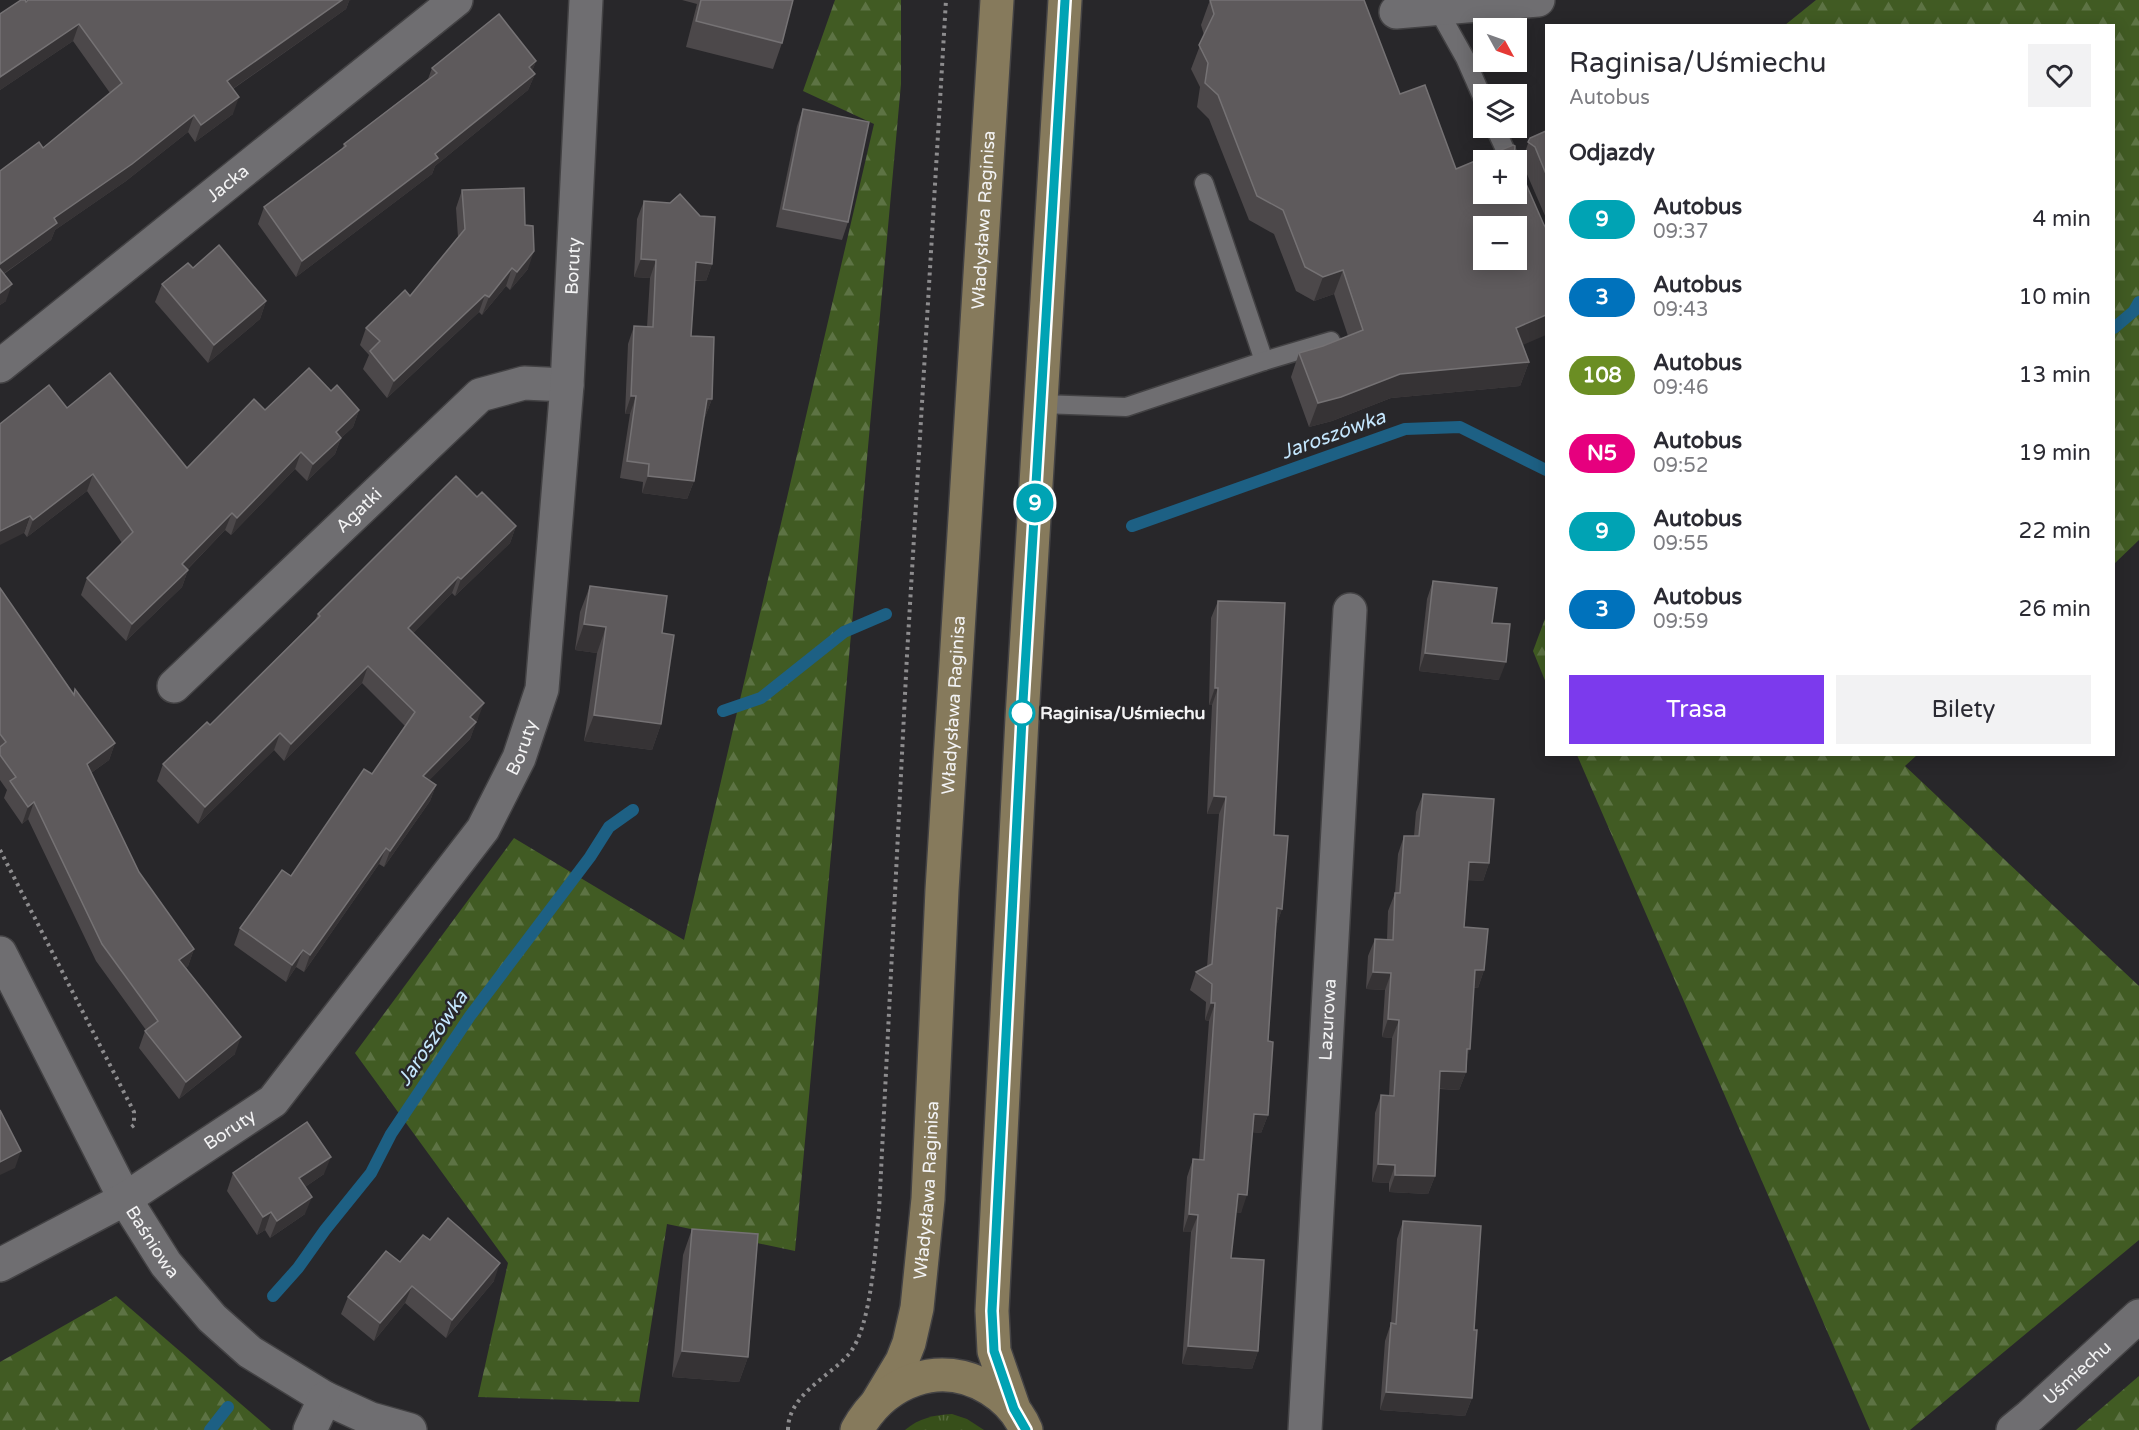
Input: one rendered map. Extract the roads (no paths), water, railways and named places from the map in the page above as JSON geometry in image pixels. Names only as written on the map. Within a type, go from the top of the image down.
[{"type":"main road","name":"Władysława Raginisa","points":[[858,1430],[902,1361],[909,1342],[917,1308],[928,1199],[942,890],[997,0]]},
{"type":"main road","points":[[1020,1420],[994,1351],[992,1311],[1022,718],[1065,0]]},
{"type":"main road","points":[[878,1401],[896,1388],[916,1379],[937,1375],[959,1377],[980,1383],[999,1395],[1020,1420]]},
{"type":"street","name":"Jacka","points":[[0,366],[456,0]]},
{"type":"street","name":"Boruty","points":[[0,1265],[125,1199],[273,1101],[483,829],[519,758],[542,688],[567,385],[586,0]]},
{"type":"street","points":[[1396,12],[1539,0]]},
{"type":"street","name":"Agatki","points":[[174,686],[480,395],[524,383],[567,385]]},
{"type":"street","name":"Lazurowa","points":[[1305,1430],[1350,610]]},
{"type":"street","name":"Baśniowa","points":[[0,953],[125,1199],[166,1264],[212,1318],[250,1352],[325,1398],[371,1419],[410,1430]]},
{"type":"street","name":"Uśmiechu","points":[[2013,1430],[2139,1316]]},
{"type":"street","points":[[310,1430],[325,1398]]},
{"type":"lane","points":[[1437,8],[1476,84]]},
{"type":"lane","points":[[1204,183],[1264,361]]},
{"type":"lane","points":[[1041,404],[1126,407],[1331,341]]},
{"type":"waterway","name":"Jaroszówka","points":[[2115,327],[2134,311],[2139,302]]},
{"type":"waterway","name":"Jaroszówka","points":[[1132,526],[1405,429],[1460,427],[1545,470]]},
{"type":"waterway","points":[[723,711],[761,698],[844,632],[886,614]]},
{"type":"waterway","name":"Jaroszówka","points":[[273,1296],[298,1268],[371,1173],[391,1134],[470,1016],[590,857],[609,827],[633,810]]},
{"type":"waterway","name":"Jaroszówka","points":[[210,1430],[228,1407]]},
{"type":"place","name":"Raginisa/Uśmiechu","points":[[1022,713]]}]
